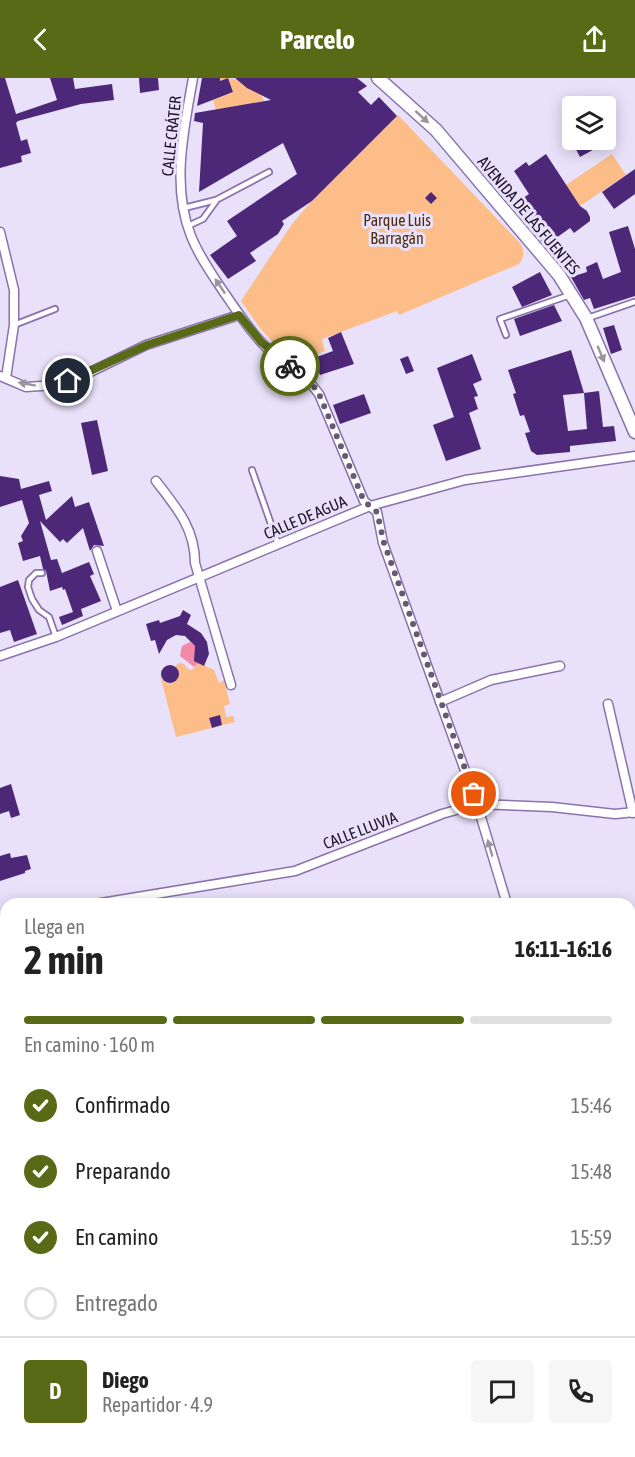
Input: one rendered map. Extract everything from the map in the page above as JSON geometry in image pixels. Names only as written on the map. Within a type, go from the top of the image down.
[{"type":"street","name":"CALLE CRÁTER","points":[[193,78],[182,148],[181,172],[188,226],[198,251],[239,315],[261,342],[312,384],[319,394],[364,501],[377,512],[384,543],[477,804],[505,898]]},
{"type":"street","name":"AVENIDA DE LAS FUENTES","points":[[384,80],[436,130],[543,255],[572,294],[586,318],[635,432]]},
{"type":"street","points":[[0,232],[14,290],[14,325],[3,377],[26,387],[56,385],[80,377],[147,345],[239,315]]},
{"type":"street","name":"CALLE DE AGUA","points":[[0,656],[56,637],[370,507],[465,480],[635,456]]},
{"type":"street","points":[[156,481],[187,524],[192,539],[195,563],[231,685]]},
{"type":"street","points":[[97,551],[117,612]]},
{"type":"street","points":[[440,702],[491,680],[560,666]]},
{"type":"street","points":[[608,704],[634,812]]},
{"type":"street","name":"CALLE LLUVIA","points":[[132,898],[295,871],[442,814],[477,804],[552,807],[615,814],[634,812]]},
{"type":"lane","points":[[184,208],[216,200],[269,172]]},
{"type":"lane","points":[[188,226],[203,219],[216,200]]},
{"type":"lane","points":[[506,335],[500,319],[572,294]]},
{"type":"lane","points":[[586,318],[634,302]]},
{"type":"lane","points":[[14,325],[55,309]]},
{"type":"lane","points":[[252,470],[278,545]]},
{"type":"lane","points":[[42,573],[36,573],[30,577],[29,593],[39,610],[50,617],[56,637]]},
{"type":"green space","points":[[220,78],[233,79],[252,85],[264,101],[216,110],[213,100],[233,92],[228,79],[220,81]]},
{"type":"green space","name":"Parque Luis Barragán","points":[[398,115],[520,243],[523,251],[522,259],[519,264],[399,315],[397,311],[322,339],[325,351],[311,356],[315,367],[309,370],[278,348],[241,301],[292,224]]},
{"type":"green space","points":[[612,154],[626,175],[580,206],[566,185]]},
{"type":"green space","points":[[179,663],[192,670],[199,663],[214,670],[219,683],[224,680],[230,704],[224,706],[226,717],[233,716],[235,722],[222,725],[220,716],[209,719],[212,728],[176,737],[160,675],[166,682],[176,681],[179,673],[175,666]]},
{"type":"shaded area","points":[[190,642],[195,646],[199,663],[194,667],[180,656],[182,646]]},
{"type":"building","points":[[0,78],[5,78],[16,114],[57,100],[50,78],[73,78],[75,89],[112,84],[114,100],[81,104],[18,121],[16,123],[21,141],[27,139],[31,153],[21,156],[22,162],[0,168]]},
{"type":"building","points":[[139,78],[158,78],[159,90],[140,93]]},
{"type":"building","points":[[202,78],[220,78],[220,81],[228,78],[233,92],[197,106]]},
{"type":"building","points":[[235,78],[357,78],[367,86],[358,92],[371,105],[379,97],[397,116],[312,201],[282,221],[284,224],[278,234],[250,253],[256,261],[228,279],[210,255],[237,236],[227,221],[297,174],[283,143],[199,192],[203,123],[194,121],[195,113],[271,100],[247,88]]},
{"type":"building","points":[[576,150],[593,150],[580,157]]},
{"type":"building","points":[[546,154],[580,206],[587,211],[590,221],[574,233],[570,228],[545,246],[513,205],[529,194],[514,171],[526,162],[529,166]]},
{"type":"building","points":[[635,169],[635,194],[614,209],[602,192]]},
{"type":"building","points":[[431,192],[437,198],[431,204],[425,198]]},
{"type":"building","points":[[628,226],[635,249],[635,296],[594,309],[590,298],[584,300],[571,277],[587,272],[586,267],[597,262],[603,279],[621,272],[609,232]]},
{"type":"building","points":[[540,272],[552,295],[522,307],[512,287]]},
{"type":"building","points":[[554,305],[562,321],[520,336],[514,319]]},
{"type":"building","points":[[614,325],[622,350],[611,354],[603,328]]},
{"type":"building","points":[[341,332],[354,364],[320,375],[314,358],[333,351],[328,338]]},
{"type":"building","points":[[571,350],[584,393],[599,391],[603,427],[614,426],[616,441],[570,446],[570,452],[537,455],[531,451],[525,433],[530,432],[524,415],[520,416],[513,394],[516,393],[508,370]],"holes":[[[584,393],[587,429],[568,431],[563,395]]]},
{"type":"building","points":[[472,354],[482,380],[473,384],[478,396],[474,397],[478,409],[469,413],[481,449],[446,461],[433,425],[454,417],[437,368]]},
{"type":"building","points":[[408,356],[414,371],[406,374],[400,359]]},
{"type":"building","points":[[364,394],[371,413],[340,424],[333,405]]},
{"type":"building","points":[[97,420],[108,471],[92,475],[81,423]]},
{"type":"building","points":[[0,476],[19,479],[21,489],[49,481],[52,491],[39,495],[46,520],[72,496],[75,507],[89,502],[104,546],[94,545],[90,551],[83,528],[67,543],[63,539],[60,542],[40,521],[51,560],[57,559],[62,573],[89,562],[94,574],[90,576],[101,601],[81,609],[83,616],[62,625],[59,617],[73,612],[65,589],[63,590],[62,587],[50,591],[40,556],[23,561],[18,543],[23,541],[21,536],[29,523],[22,500],[0,507]]},
{"type":"building","points":[[18,580],[37,634],[14,642],[10,630],[0,633],[0,587]]},
{"type":"building","points":[[183,610],[191,615],[187,624],[201,633],[207,642],[209,654],[204,666],[194,661],[195,646],[185,636],[176,635],[167,640],[159,654],[155,640],[151,641],[146,624],[159,620],[160,623],[180,616]]},
{"type":"building","points":[[166,665],[174,665],[179,670],[177,681],[166,683],[161,678],[161,670]]},
{"type":"building","points":[[220,715],[222,725],[212,728],[209,718]]},
{"type":"building","points":[[11,784],[20,815],[11,818],[9,811],[0,814],[0,788]]},
{"type":"building","points":[[10,853],[11,858],[27,855],[31,869],[0,881],[0,856]]},
{"type":"way so far","points":[[290,366],[312,384],[319,394],[364,501],[377,512],[384,543],[474,794]]},
{"type":"route","points":[[68,381],[147,345],[239,315],[261,342],[290,366]]}]
